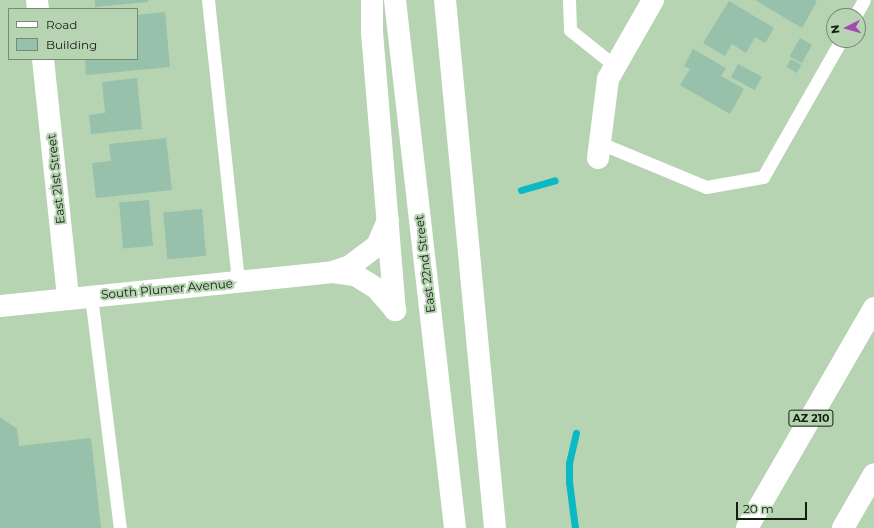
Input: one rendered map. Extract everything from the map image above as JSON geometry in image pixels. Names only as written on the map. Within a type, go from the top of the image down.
[{"type":"main road","points":[[372,0],[372,32],[388,220]]},
{"type":"main road","name":"East 22nd Street","points":[[395,0],[455,528]]},
{"type":"main road","points":[[445,0],[494,528]]},
{"type":"main road","points":[[599,151],[608,79],[614,66],[653,0]]},
{"type":"main road","name":"East 21st Street","points":[[43,60],[68,298]]},
{"type":"main road","name":"South Plumer Avenue","points":[[333,272],[355,275],[377,289],[395,310],[388,220]]},
{"type":"main road","name":"South Plumer Avenue","points":[[0,306],[333,272],[350,266],[377,246],[388,220]]},
{"type":"main road","name":"AZ 210","points":[[748,528],[874,308]]},
{"type":"main road","points":[[843,528],[874,474]]},
{"type":"lane","points":[[208,0],[238,282]]},
{"type":"lane","points":[[569,0],[570,30],[614,66]]},
{"type":"lane","points":[[599,151],[706,187],[763,177],[836,48]]},
{"type":"lane","points":[[91,296],[120,528]]},
{"type":"building","points":[[95,0],[148,0],[148,2],[95,7]]},
{"type":"building","points":[[755,0],[815,0],[817,1],[802,28]]},
{"type":"building","points":[[729,1],[774,28],[765,43],[755,37],[746,53],[732,44],[725,56],[703,43]]},
{"type":"building","points":[[165,12],[170,67],[86,75],[85,60],[138,60],[138,15]]},
{"type":"building","points":[[800,38],[812,45],[802,63],[790,56]]},
{"type":"building","points":[[693,49],[726,68],[721,76],[744,89],[730,114],[680,85],[690,69],[684,66]]},
{"type":"building","points":[[791,59],[801,65],[797,73],[786,67]]},
{"type":"building","points":[[738,64],[762,77],[755,90],[731,77]]},
{"type":"building","points":[[137,78],[142,129],[91,134],[89,115],[105,113],[102,82]]},
{"type":"building","points":[[166,138],[172,190],[96,198],[92,163],[111,161],[109,144]]},
{"type":"building","points":[[149,200],[153,246],[123,248],[119,203]]},
{"type":"building","points":[[202,209],[206,256],[167,259],[163,212]]},
{"type":"building","points":[[0,417],[17,429],[19,446],[91,438],[101,528],[0,528]]},
{"type":"waterway","points":[[521,190],[555,180]]},
{"type":"waterway","points":[[575,528],[569,482],[569,463],[576,433]]}]
